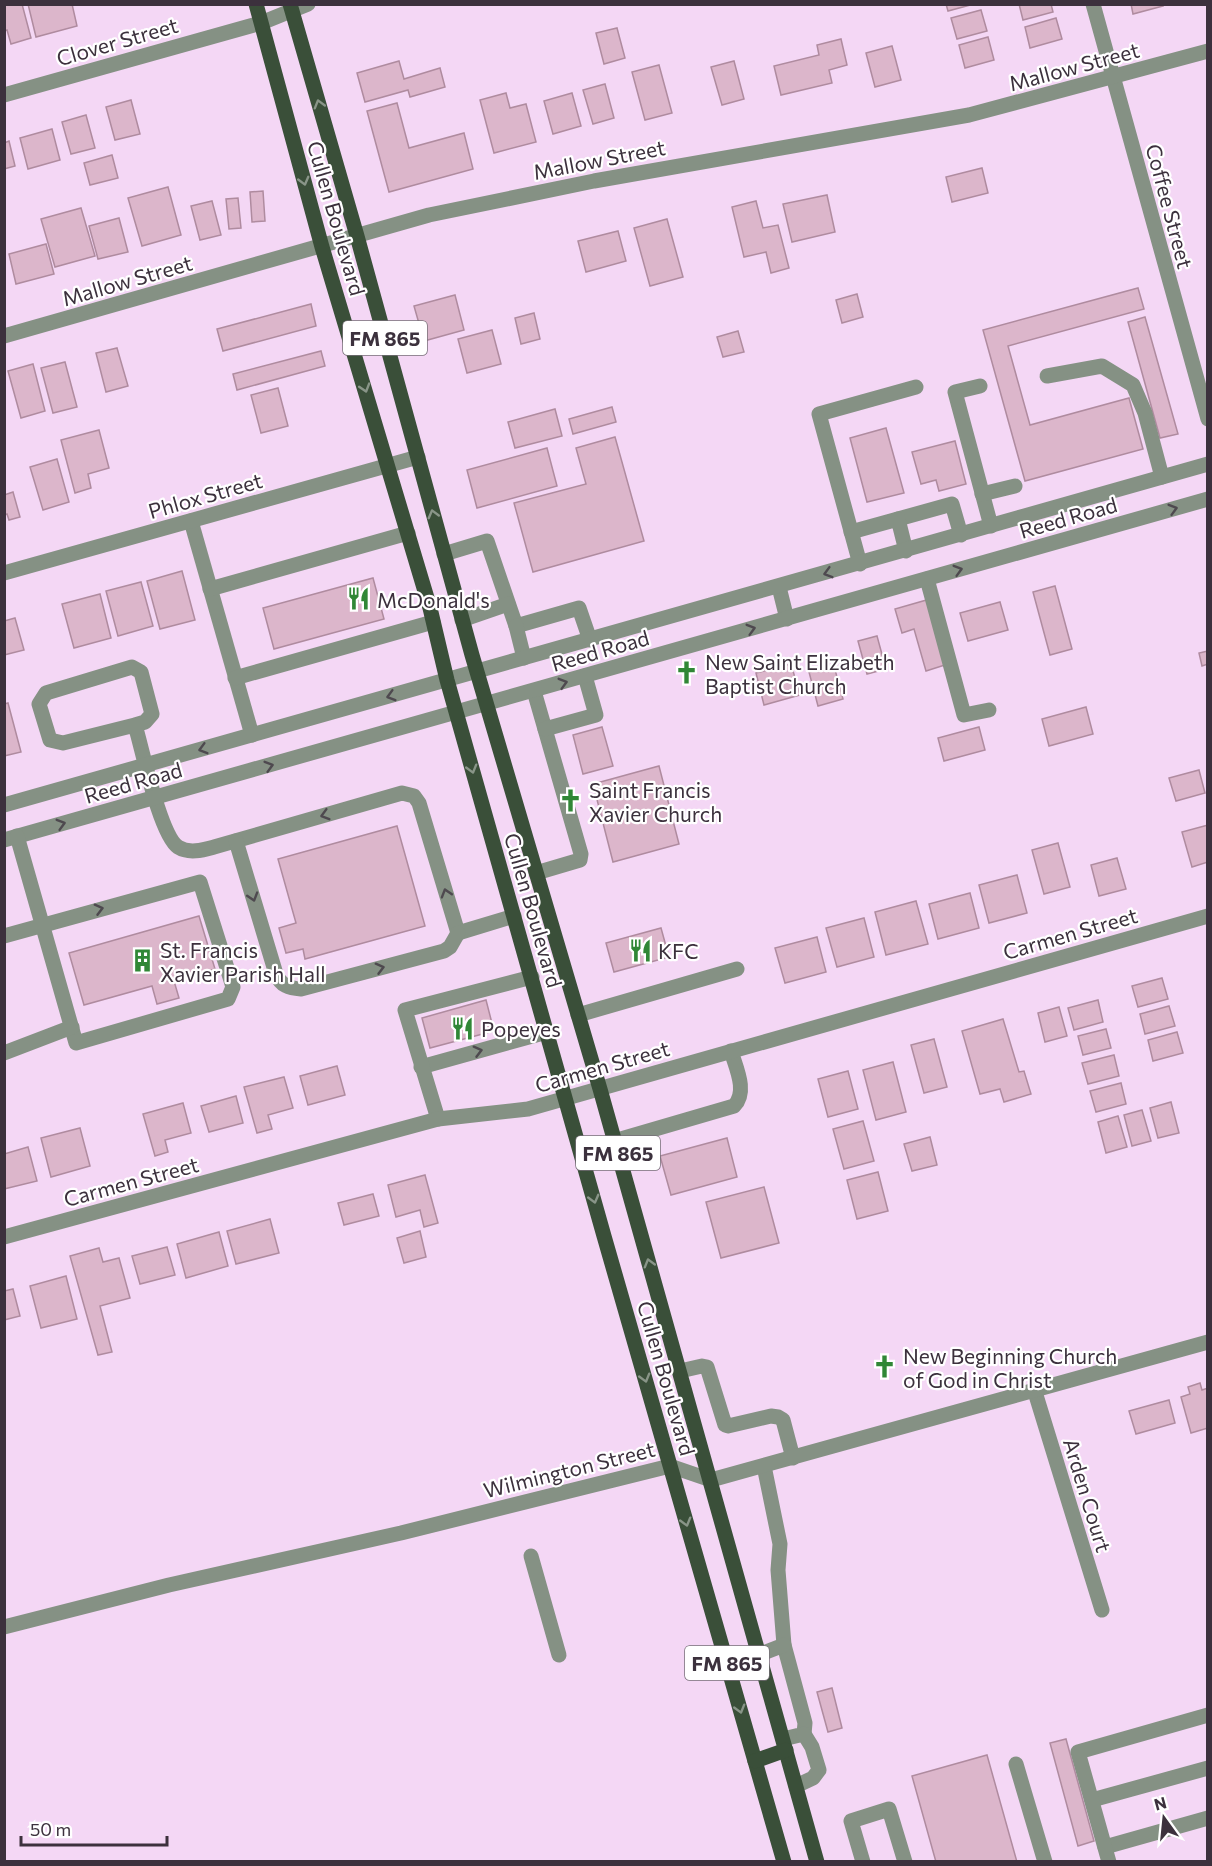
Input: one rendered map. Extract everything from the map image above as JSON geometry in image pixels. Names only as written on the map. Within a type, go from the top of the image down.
[{"type":"main road","name":"Cullen Boulevard","points":[[256,4],[322,246],[434,622],[456,713],[784,1862]]},
{"type":"main road","name":"Cullen Boulevard","points":[[291,8],[357,236],[462,620],[600,1089],[817,1862]]},
{"type":"main road","points":[[755,1761],[784,1744]]},
{"type":"street","name":"Clover Street","points":[[4,94],[261,23],[291,8],[308,4]]},
{"type":"street","name":"Coffee Street","points":[[1093,4],[1208,419]]},
{"type":"street","name":"Mallow Street","points":[[4,336],[429,215],[594,181],[969,116],[1208,51]]},
{"type":"street","points":[[1047,376],[1102,366],[1133,385],[1145,413],[1162,477]]},
{"type":"street","points":[[980,386],[955,392],[991,526]]},
{"type":"street","points":[[860,564],[819,414],[916,387]]},
{"type":"street","name":"Phlox Street","points":[[4,573],[418,457]]},
{"type":"street","name":"Reed Road","points":[[4,805],[1208,464]]},
{"type":"street","points":[[982,494],[1015,486]]},
{"type":"street","name":"Reed Road","points":[[11,838],[1208,499]]},
{"type":"street","points":[[851,532],[952,504],[961,535]]},
{"type":"street","points":[[898,519],[906,551]]},
{"type":"street","points":[[191,521],[252,735]]},
{"type":"street","points":[[210,589],[408,533]]},
{"type":"street","points":[[444,554],[488,541],[524,658]]},
{"type":"street","points":[[927,579],[963,715],[989,710]]},
{"type":"street","points":[[779,587],[787,619]]},
{"type":"street","points":[[462,620],[508,604]]},
{"type":"street","points":[[516,626],[579,608],[590,640]]},
{"type":"street","points":[[235,678],[434,622]]},
{"type":"street","points":[[132,667],[141,672],[152,714],[145,722],[135,725],[63,743],[50,740],[39,704],[46,693],[132,667]]},
{"type":"street","points":[[545,729],[596,715],[585,676]]},
{"type":"street","points":[[534,691],[581,854],[580,861],[536,873]]},
{"type":"street","points":[[135,725],[165,827],[176,846],[184,850],[199,851],[402,793],[414,796],[419,803],[458,933]]},
{"type":"street","points":[[4,936],[42,924],[200,882],[233,987],[228,999],[76,1043],[42,924],[11,838]]},
{"type":"street","points":[[236,841],[276,974],[279,982],[288,988],[301,989],[444,951],[450,947],[458,933],[514,916]]},
{"type":"street","name":"Carmen Street","points":[[4,1237],[438,1119],[528,1109],[1208,916]]},
{"type":"street","points":[[578,1015],[737,969]]},
{"type":"street","points":[[438,1119],[405,1010],[532,977]]},
{"type":"street","points":[[4,1053],[72,1027]]},
{"type":"street","points":[[421,1067],[547,1032]]},
{"type":"street","points":[[614,1140],[734,1106],[740,1101],[741,1089],[731,1051]]},
{"type":"street","points":[[711,1480],[1035,1392],[1208,1342]]},
{"type":"street","points":[[680,1371],[707,1367],[725,1425],[771,1416],[783,1420],[793,1458]]},
{"type":"street","name":"Arden Court","points":[[1035,1392],[1102,1610]]},
{"type":"street","name":"Wilmington Street","points":[[4,1627],[401,1533],[670,1466],[711,1480]]},
{"type":"street","points":[[764,1466],[780,1544],[778,1570],[784,1645],[805,1723],[804,1734],[812,1747],[819,1770],[813,1778],[796,1786]]},
{"type":"street","points":[[531,1556],[559,1655]]},
{"type":"street","points":[[758,1655],[784,1645]]},
{"type":"street","points":[[1208,1715],[1078,1752],[1107,1854],[1208,1818]]},
{"type":"street","points":[[784,1744],[804,1734]]},
{"type":"street","points":[[1016,1764],[1045,1862]]},
{"type":"street","points":[[1092,1800],[1208,1768]]},
{"type":"street","points":[[863,1862],[851,1821],[889,1809],[905,1862]]},
{"type":"building","points":[[4,4],[22,4],[31,38],[11,44],[7,30],[4,31]]},
{"type":"building","points":[[28,4],[72,4],[77,26],[36,37]]},
{"type":"building","points":[[946,4],[974,4],[948,11]]},
{"type":"building","points":[[1019,4],[1051,4],[1053,12],[1023,20]]},
{"type":"building","points":[[1131,4],[1162,4],[1163,6],[1133,14]]},
{"type":"building","points":[[981,10],[987,31],[957,39],[951,18]]},
{"type":"building","points":[[1056,18],[1062,39],[1030,48],[1025,27]]},
{"type":"building","points":[[617,28],[625,58],[604,64],[596,33]]},
{"type":"building","points":[[988,37],[994,60],[965,68],[959,45]]},
{"type":"building","points":[[841,39],[847,65],[829,70],[832,83],[781,95],[774,66],[819,55],[817,45]]},
{"type":"building","points":[[892,46],[901,80],[875,87],[866,53]]},
{"type":"building","points":[[399,61],[404,79],[440,68],[445,87],[410,97],[408,90],[365,102],[357,73]]},
{"type":"building","points":[[734,61],[744,99],[722,105],[711,67]]},
{"type":"building","points":[[659,65],[672,113],[645,120],[632,72]]},
{"type":"building","points":[[605,84],[614,118],[593,124],[583,90]]},
{"type":"building","points":[[506,93],[510,108],[526,104],[536,142],[494,153],[480,100]]},
{"type":"building","points":[[572,93],[581,126],[553,134],[544,101]]},
{"type":"building","points":[[131,100],[140,134],[115,140],[106,107]]},
{"type":"building","points":[[397,103],[409,148],[464,133],[473,169],[389,192],[367,111]]},
{"type":"building","points":[[86,115],[95,148],[71,154],[62,122]]},
{"type":"building","points":[[52,129],[60,160],[28,169],[20,138]]},
{"type":"building","points":[[9,141],[15,166],[4,169],[4,143]]},
{"type":"building","points":[[112,155],[118,178],[90,185],[84,163]]},
{"type":"building","points":[[982,168],[988,193],[952,202],[946,177]]},
{"type":"building","points":[[168,187],[181,235],[142,246],[128,198]]},
{"type":"building","points":[[263,191],[265,221],[252,222],[250,192]]},
{"type":"building","points":[[827,195],[835,232],[792,242],[783,204]]},
{"type":"building","points":[[238,198],[241,228],[229,229],[226,199]]},
{"type":"building","points":[[212,201],[221,235],[200,240],[191,206]]},
{"type":"building","points":[[756,201],[763,228],[778,225],[789,268],[771,273],[766,252],[744,257],[732,207]]},
{"type":"building","points":[[81,208],[95,256],[55,267],[41,219]]},
{"type":"building","points":[[119,218],[128,252],[98,259],[89,226]]},
{"type":"building","points":[[667,219],[683,277],[650,286],[634,228]]},
{"type":"building","points":[[618,231],[626,261],[586,272],[578,241]]},
{"type":"building","points":[[46,244],[54,274],[16,284],[9,254]]},
{"type":"building","points":[[1138,288],[1144,309],[1008,346],[1030,425],[1129,398],[1143,449],[1025,481],[983,330]]},
{"type":"building","points":[[857,294],[863,317],[842,323],[836,300]]},
{"type":"building","points":[[455,295],[464,330],[424,341],[414,306]]},
{"type":"building","points":[[311,304],[316,326],[223,351],[217,329]]},
{"type":"building","points":[[534,313],[540,339],[521,344],[515,318]]},
{"type":"building","points":[[1145,317],[1178,434],[1160,438],[1128,322]]},
{"type":"building","points":[[492,330],[501,364],[467,373],[458,339]]},
{"type":"building","points":[[738,331],[744,352],[723,357],[717,337]]},
{"type":"building","points":[[117,348],[128,386],[106,392],[96,353]]},
{"type":"building","points":[[321,351],[325,366],[237,390],[233,374]]},
{"type":"building","points":[[65,362],[77,407],[53,413],[41,368]]},
{"type":"building","points":[[33,364],[45,411],[21,418],[8,371]]},
{"type":"building","points":[[278,388],[288,426],[261,433],[251,395]]},
{"type":"building","points":[[612,407],[616,422],[573,434],[569,419]]},
{"type":"building","points":[[555,409],[562,436],[515,448],[508,422]]},
{"type":"building","points":[[886,428],[904,493],[867,502],[850,438]]},
{"type":"building","points":[[99,430],[109,468],[88,474],[91,488],[75,493],[61,440]]},
{"type":"building","points":[[615,437],[644,541],[533,572],[514,503],[586,484],[576,448]]},
{"type":"building","points":[[955,441],[966,484],[939,491],[936,480],[921,484],[912,452]]},
{"type":"building","points":[[547,448],[557,486],[477,508],[467,470]]},
{"type":"building","points":[[57,459],[69,502],[43,510],[30,467]]},
{"type":"building","points":[[13,492],[20,517],[9,520],[7,514],[4,515],[4,495]]},
{"type":"building","points":[[182,571],[195,620],[160,629],[147,581]]},
{"type":"building","points":[[373,578],[384,619],[274,649],[263,608]]},
{"type":"building","points":[[141,582],[153,626],[118,636],[106,591]]},
{"type":"building","points":[[1055,586],[1072,649],[1050,655],[1033,592]]},
{"type":"building","points":[[100,594],[111,638],[74,648],[62,604]]},
{"type":"building","points":[[930,599],[948,664],[926,671],[914,629],[902,633],[895,609]]},
{"type":"building","points":[[1000,602],[1008,630],[968,641],[960,613]]},
{"type":"building","points":[[15,618],[24,650],[4,655],[4,621]]},
{"type":"building","points":[[877,636],[886,669],[867,674],[858,641]]},
{"type":"building","points":[[1208,651],[1208,664],[1202,666],[1199,653]]},
{"type":"building","points":[[791,664],[800,695],[764,705],[756,673]]},
{"type":"building","points":[[834,666],[843,699],[818,706],[809,672]]},
{"type":"building","points":[[8,703],[21,752],[4,756],[4,704]]},
{"type":"building","points":[[1086,707],[1093,734],[1049,746],[1042,719]]},
{"type":"building","points":[[602,727],[613,766],[583,774],[573,735]]},
{"type":"building","points":[[979,727],[985,750],[944,761],[938,738]]},
{"type":"building","points":[[659,766],[679,844],[613,862],[593,784]]},
{"type":"building","points":[[1199,770],[1205,793],[1176,801],[1169,778]]},
{"type":"building","points":[[1208,825],[1208,862],[1192,867],[1182,832]]},
{"type":"building","points":[[397,826],[425,926],[305,959],[303,949],[286,953],[279,928],[296,923],[278,859]]},
{"type":"building","points":[[1058,843],[1070,887],[1044,894],[1032,850]]},
{"type":"building","points":[[1117,858],[1126,889],[1099,896],[1091,865]]},
{"type":"building","points":[[1017,875],[1027,913],[989,923],[979,885]]},
{"type":"building","points":[[970,893],[979,928],[938,939],[929,904]]},
{"type":"building","points":[[916,901],[928,944],[886,955],[875,912]]},
{"type":"building","name":"St. Francis Xavier Parish Hall","points":[[199,916],[215,969],[174,981],[179,998],[157,1004],[152,986],[84,1005],[69,953]]},
{"type":"building","points":[[864,918],[874,957],[837,967],[826,928]]},
{"type":"building","points":[[661,928],[669,957],[614,972],[606,943]]},
{"type":"building","points":[[817,937],[826,972],[785,983],[775,948]]},
{"type":"building","points":[[1162,978],[1168,999],[1138,1007],[1132,986]]},
{"type":"building","points":[[486,1000],[494,1031],[430,1048],[422,1018]]},
{"type":"building","points":[[1098,1000],[1103,1022],[1074,1030],[1068,1008]]},
{"type":"building","points":[[1169,1006],[1175,1026],[1145,1034],[1140,1014]]},
{"type":"building","points":[[1059,1007],[1067,1036],[1045,1042],[1038,1013]]},
{"type":"building","points":[[1003,1019],[1019,1072],[1024,1071],[1031,1094],[1004,1102],[1000,1089],[980,1094],[962,1031]]},
{"type":"building","points":[[1106,1029],[1111,1048],[1083,1055],[1078,1036]]},
{"type":"building","points":[[1177,1032],[1183,1053],[1153,1061],[1148,1040]]},
{"type":"building","points":[[934,1039],[947,1087],[924,1093],[911,1045]]},
{"type":"building","points":[[1114,1055],[1119,1076],[1088,1084],[1082,1063]]},
{"type":"building","points":[[893,1062],[906,1112],[876,1120],[863,1070]]},
{"type":"building","points":[[337,1066],[345,1095],[308,1105],[300,1076]]},
{"type":"building","points":[[848,1071],[858,1109],[828,1117],[818,1079]]},
{"type":"building","points":[[284,1077],[293,1108],[268,1115],[272,1129],[257,1133],[244,1087]]},
{"type":"building","points":[[1121,1083],[1126,1104],[1096,1112],[1090,1091]]},
{"type":"building","points":[[236,1096],[243,1123],[209,1132],[201,1106]]},
{"type":"building","points":[[1171,1102],[1179,1133],[1158,1138],[1150,1108]]},
{"type":"building","points":[[183,1103],[191,1133],[165,1140],[168,1152],[155,1156],[143,1114]]},
{"type":"building","points":[[1142,1110],[1151,1141],[1132,1146],[1124,1115]]},
{"type":"building","points":[[1118,1116],[1127,1147],[1106,1153],[1098,1122]]},
{"type":"building","points":[[863,1121],[874,1161],[844,1169],[833,1129]]},
{"type":"building","points":[[80,1128],[90,1166],[51,1177],[41,1138]]},
{"type":"building","points":[[930,1137],[937,1165],[912,1171],[904,1144]]},
{"type":"building","points":[[727,1138],[737,1177],[671,1195],[660,1156]]},
{"type":"building","points":[[28,1147],[37,1181],[4,1189],[4,1154]]},
{"type":"building","points":[[878,1172],[888,1211],[857,1219],[847,1180]]},
{"type":"building","points":[[425,1175],[438,1223],[424,1227],[420,1210],[396,1217],[388,1185]]},
{"type":"building","points":[[764,1187],[779,1243],[721,1258],[706,1202]]},
{"type":"building","points":[[373,1194],[379,1216],[344,1225],[338,1203]]},
{"type":"building","points":[[270,1219],[279,1253],[236,1264],[227,1231]]},
{"type":"building","points":[[420,1231],[426,1257],[404,1263],[397,1238]]},
{"type":"building","points":[[219,1232],[228,1266],[186,1278],[177,1244]]},
{"type":"building","points":[[167,1247],[175,1275],[140,1284],[132,1256]]},
{"type":"building","points":[[99,1248],[103,1262],[119,1258],[130,1298],[100,1306],[112,1352],[98,1355],[70,1256]]},
{"type":"building","points":[[66,1276],[77,1319],[41,1328],[30,1286]]},
{"type":"building","points":[[13,1289],[20,1316],[4,1320],[4,1291]]},
{"type":"building","points":[[1200,1383],[1202,1390],[1208,1388],[1208,1428],[1191,1433],[1181,1397],[1190,1394],[1188,1387]]},
{"type":"building","points":[[1169,1400],[1175,1423],[1136,1434],[1129,1411]]},
{"type":"building","points":[[832,1688],[842,1728],[828,1732],[817,1692]]},
{"type":"building","points":[[1066,1739],[1094,1841],[1078,1846],[1050,1743]]},
{"type":"building","points":[[987,1755],[1017,1862],[936,1862],[912,1776]]},
{"type":"place","name":"McDonald's","points":[[359,599]]},
{"type":"place","name":"New Saint Elizabeth Baptist Church","points":[[687,673]]},
{"type":"place","name":"Saint Francis Xavier Church","points":[[571,801]]},
{"type":"place","name":"KFC","points":[[640,950]]},
{"type":"place","name":"St. Francis Xavier Parish Hall","points":[[142,961]]},
{"type":"place","name":"Popeyes","points":[[463,1028]]},
{"type":"place","name":"New Beginning Church of God in Christ","points":[[885,1367]]}]
